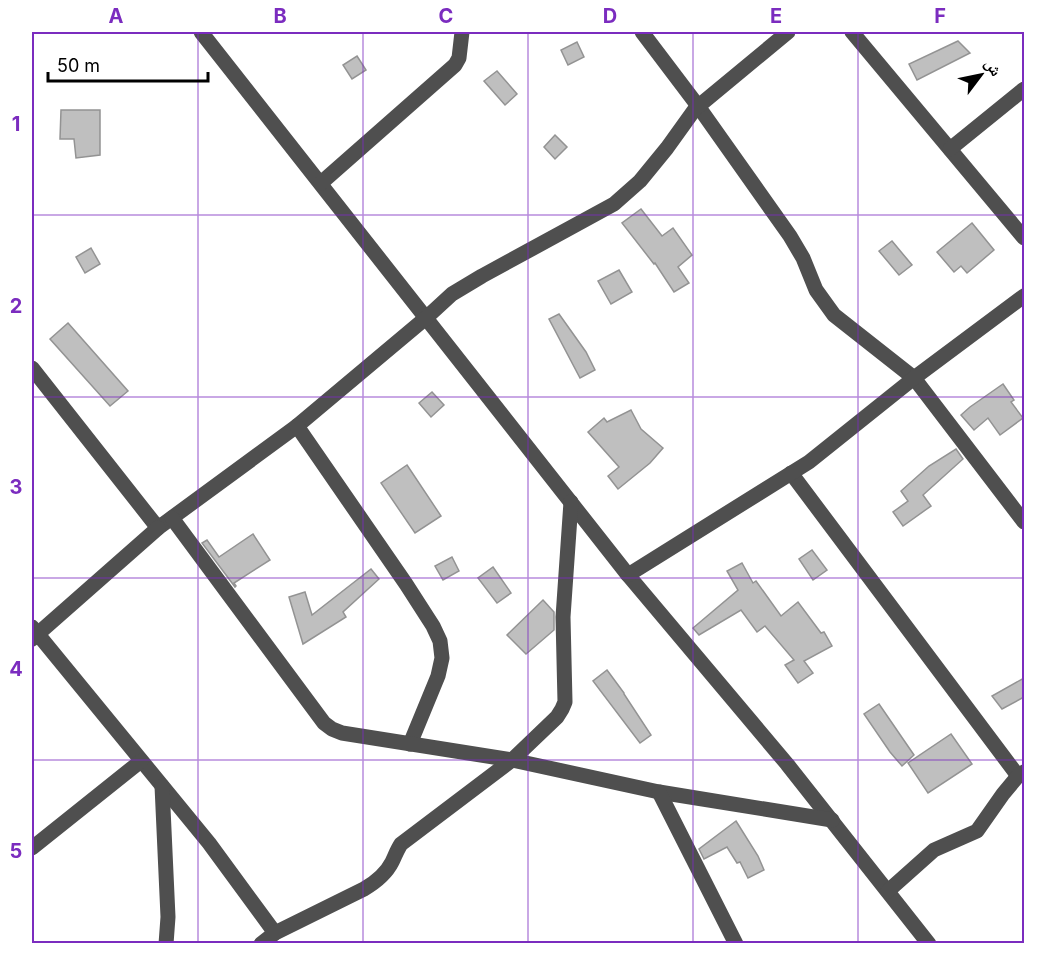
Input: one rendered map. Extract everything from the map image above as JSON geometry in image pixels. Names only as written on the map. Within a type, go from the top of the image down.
[{"type":"street","points":[[201,32],[628,575],[787,764],[930,944]]},
{"type":"street","points":[[321,183],[455,65],[459,58],[462,32]]},
{"type":"street","points":[[642,32],[698,106],[790,236],[803,258],[816,290],[834,315],[914,378],[1024,522]]},
{"type":"street","points":[[275,933],[209,843],[33,633],[158,528],[297,426],[452,294],[614,204],[640,181],[698,106],[788,32]]},
{"type":"street","points":[[852,32],[1024,238]]},
{"type":"street","points":[[950,149],[1024,89]]},
{"type":"street","points":[[628,575],[809,462],[914,378],[1024,296]]},
{"type":"street","points":[[32,369],[158,528]]},
{"type":"street","points":[[297,426],[406,584],[440,641],[442,658],[438,676],[410,744]]},
{"type":"street","points":[[791,473],[1021,774],[977,831],[934,850],[888,891]]},
{"type":"street","points":[[261,944],[275,933],[364,889],[377,880],[386,872],[401,844],[512,760],[557,717],[565,702],[563,617],[572,502]]},
{"type":"street","points":[[172,518],[324,723],[332,729],[342,733],[512,760],[659,792],[832,820]]},
{"type":"street","points":[[32,848],[141,761]]},
{"type":"street","points":[[162,786],[168,917],[166,944]]},
{"type":"street","points":[[659,792],[736,944]]},
{"type":"building","points":[[958,41],[970,53],[917,80],[909,64]]},
{"type":"building","points":[[577,42],[584,57],[568,65],[561,50]]},
{"type":"building","points":[[357,56],[366,70],[352,79],[343,65]]},
{"type":"building","points":[[497,71],[517,94],[505,105],[484,81]]},
{"type":"building","points":[[61,110],[100,110],[100,155],[76,158],[74,139],[60,139]]},
{"type":"building","points":[[555,135],[567,147],[555,159],[544,147]]},
{"type":"building","points":[[641,209],[662,236],[673,228],[692,255],[678,267],[689,283],[674,292],[655,263],[622,223]]},
{"type":"building","points":[[972,223],[994,250],[967,273],[961,266],[954,272],[937,252]]},
{"type":"building","points":[[892,241],[912,265],[899,275],[879,251]]},
{"type":"building","points":[[91,248],[100,264],[85,273],[76,257]]},
{"type":"building","points":[[619,270],[632,292],[611,304],[598,281]]},
{"type":"building","points":[[559,314],[586,352],[595,370],[580,378],[549,319]]},
{"type":"building","points":[[68,323],[128,391],[110,406],[50,339]]},
{"type":"building","points":[[1003,384],[1014,400],[1011,402],[1023,418],[1000,435],[988,418],[974,430],[961,415]]},
{"type":"building","points":[[432,392],[444,405],[431,417],[419,403]]},
{"type":"building","points":[[631,410],[641,429],[663,448],[650,463],[618,489],[608,476],[619,467],[588,432],[604,418],[607,422]]},
{"type":"building","points":[[956,449],[963,459],[923,495],[931,506],[903,526],[893,512],[908,501],[901,491],[929,466]]},
{"type":"building","points":[[407,465],[441,516],[415,533],[381,483]]},
{"type":"building","points":[[253,534],[270,560],[234,583],[235,587],[202,543],[207,540],[219,557]]},
{"type":"building","points":[[812,550],[827,570],[813,580],[799,559]]},
{"type":"building","points":[[452,557],[459,571],[443,580],[435,566]]},
{"type":"building","points":[[742,563],[753,583],[756,581],[781,616],[798,602],[821,633],[824,632],[832,646],[804,661],[813,673],[798,683],[785,665],[794,660],[765,626],[757,632],[741,610],[699,635],[693,628],[738,590],[727,571]]},
{"type":"building","points":[[493,567],[511,593],[497,603],[478,578]]},
{"type":"building","points":[[371,569],[379,579],[343,612],[346,617],[303,644],[289,597],[305,592],[312,615]]},
{"type":"building","points":[[543,600],[554,612],[554,630],[526,654],[507,635]]},
{"type":"building","points":[[607,670],[651,735],[640,743],[593,681]]},
{"type":"building","points":[[1024,678],[1024,697],[1002,709],[992,696]]},
{"type":"building","points":[[879,704],[914,755],[902,766],[864,714]]},
{"type":"building","points":[[951,734],[972,764],[928,793],[908,763]]},
{"type":"building","points":[[736,821],[764,870],[748,878],[740,862],[737,863],[727,847],[704,859],[699,849]]}]
